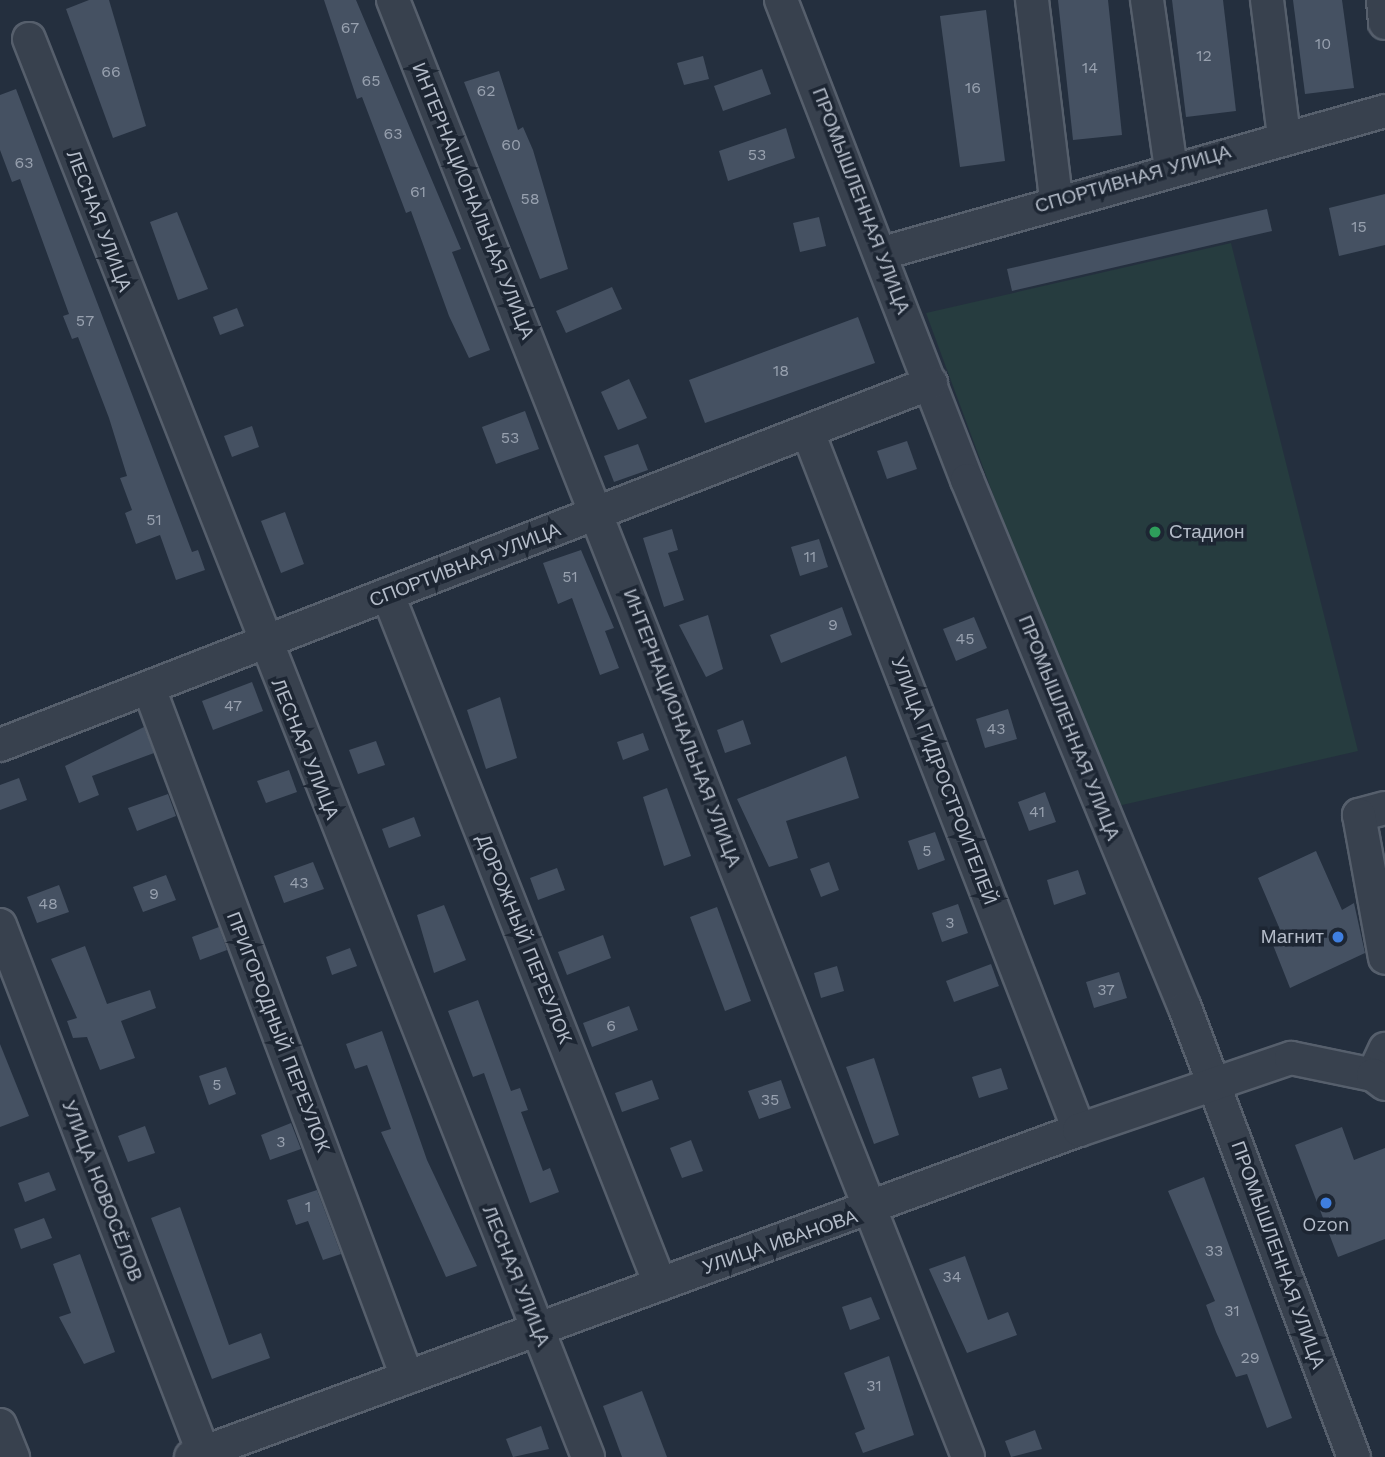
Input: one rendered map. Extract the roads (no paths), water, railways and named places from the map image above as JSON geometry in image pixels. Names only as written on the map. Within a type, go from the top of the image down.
[{"type":"street","name":"ИНТЕРНАЦИОНАЛЬНАЯ УЛИЦА","points":[[393,0],[598,513],[968,1457]]},
{"type":"street","name":"ПРОМЫШЛЕННАЯ УЛИЦА","points":[[781,0],[883,253],[931,383],[1214,1083],[1354,1457]]},
{"type":"street","points":[[1032,0],[1056,200]]},
{"type":"street","points":[[1147,0],[1171,169]]},
{"type":"street","points":[[1267,0],[1284,136]]},
{"type":"street","points":[[1383,0],[1385,23]]},
{"type":"street","name":"ЛЕСНАЯ УЛИЦА","points":[[29,39],[263,643],[588,1457]]},
{"type":"street","name":"СПОРТИВНАЯ УЛИЦА","points":[[883,253],[1056,200],[1284,136],[1385,111]]},
{"type":"street","name":"СПОРТИВНАЯ УЛИЦА","points":[[0,745],[931,383]]},
{"type":"street","name":"УЛИЦА ГИДРОСТРОИТЕЛЕЙ","points":[[808,432],[1079,1130]]},
{"type":"street","name":"ДОРОЖНЫЙ ПЕРЕУЛОК","points":[[388,594],[660,1284]]},
{"type":"street","name":"ПРИГОРОДНЫЙ ПЕРЕУЛОК","points":[[149,688],[407,1377]]},
{"type":"street","points":[[1372,812],[1385,958]]},
{"type":"street","name":"УЛИЦА НОВОСЁЛОВ","points":[[0,925],[200,1456]]},
{"type":"street","name":"УЛИЦА ИВАНОВА","points":[[200,1456],[407,1377],[1214,1083],[1291,1058],[1381,1069]]},
{"type":"street","points":[[0,1425],[13,1457]]},
{"type":"place","name":"Стадион","points":[[1155,532]]},
{"type":"place","name":"Магнит","points":[[1338,937]]},
{"type":"place","name":"Ozon","points":[[1326,1203]]}]
